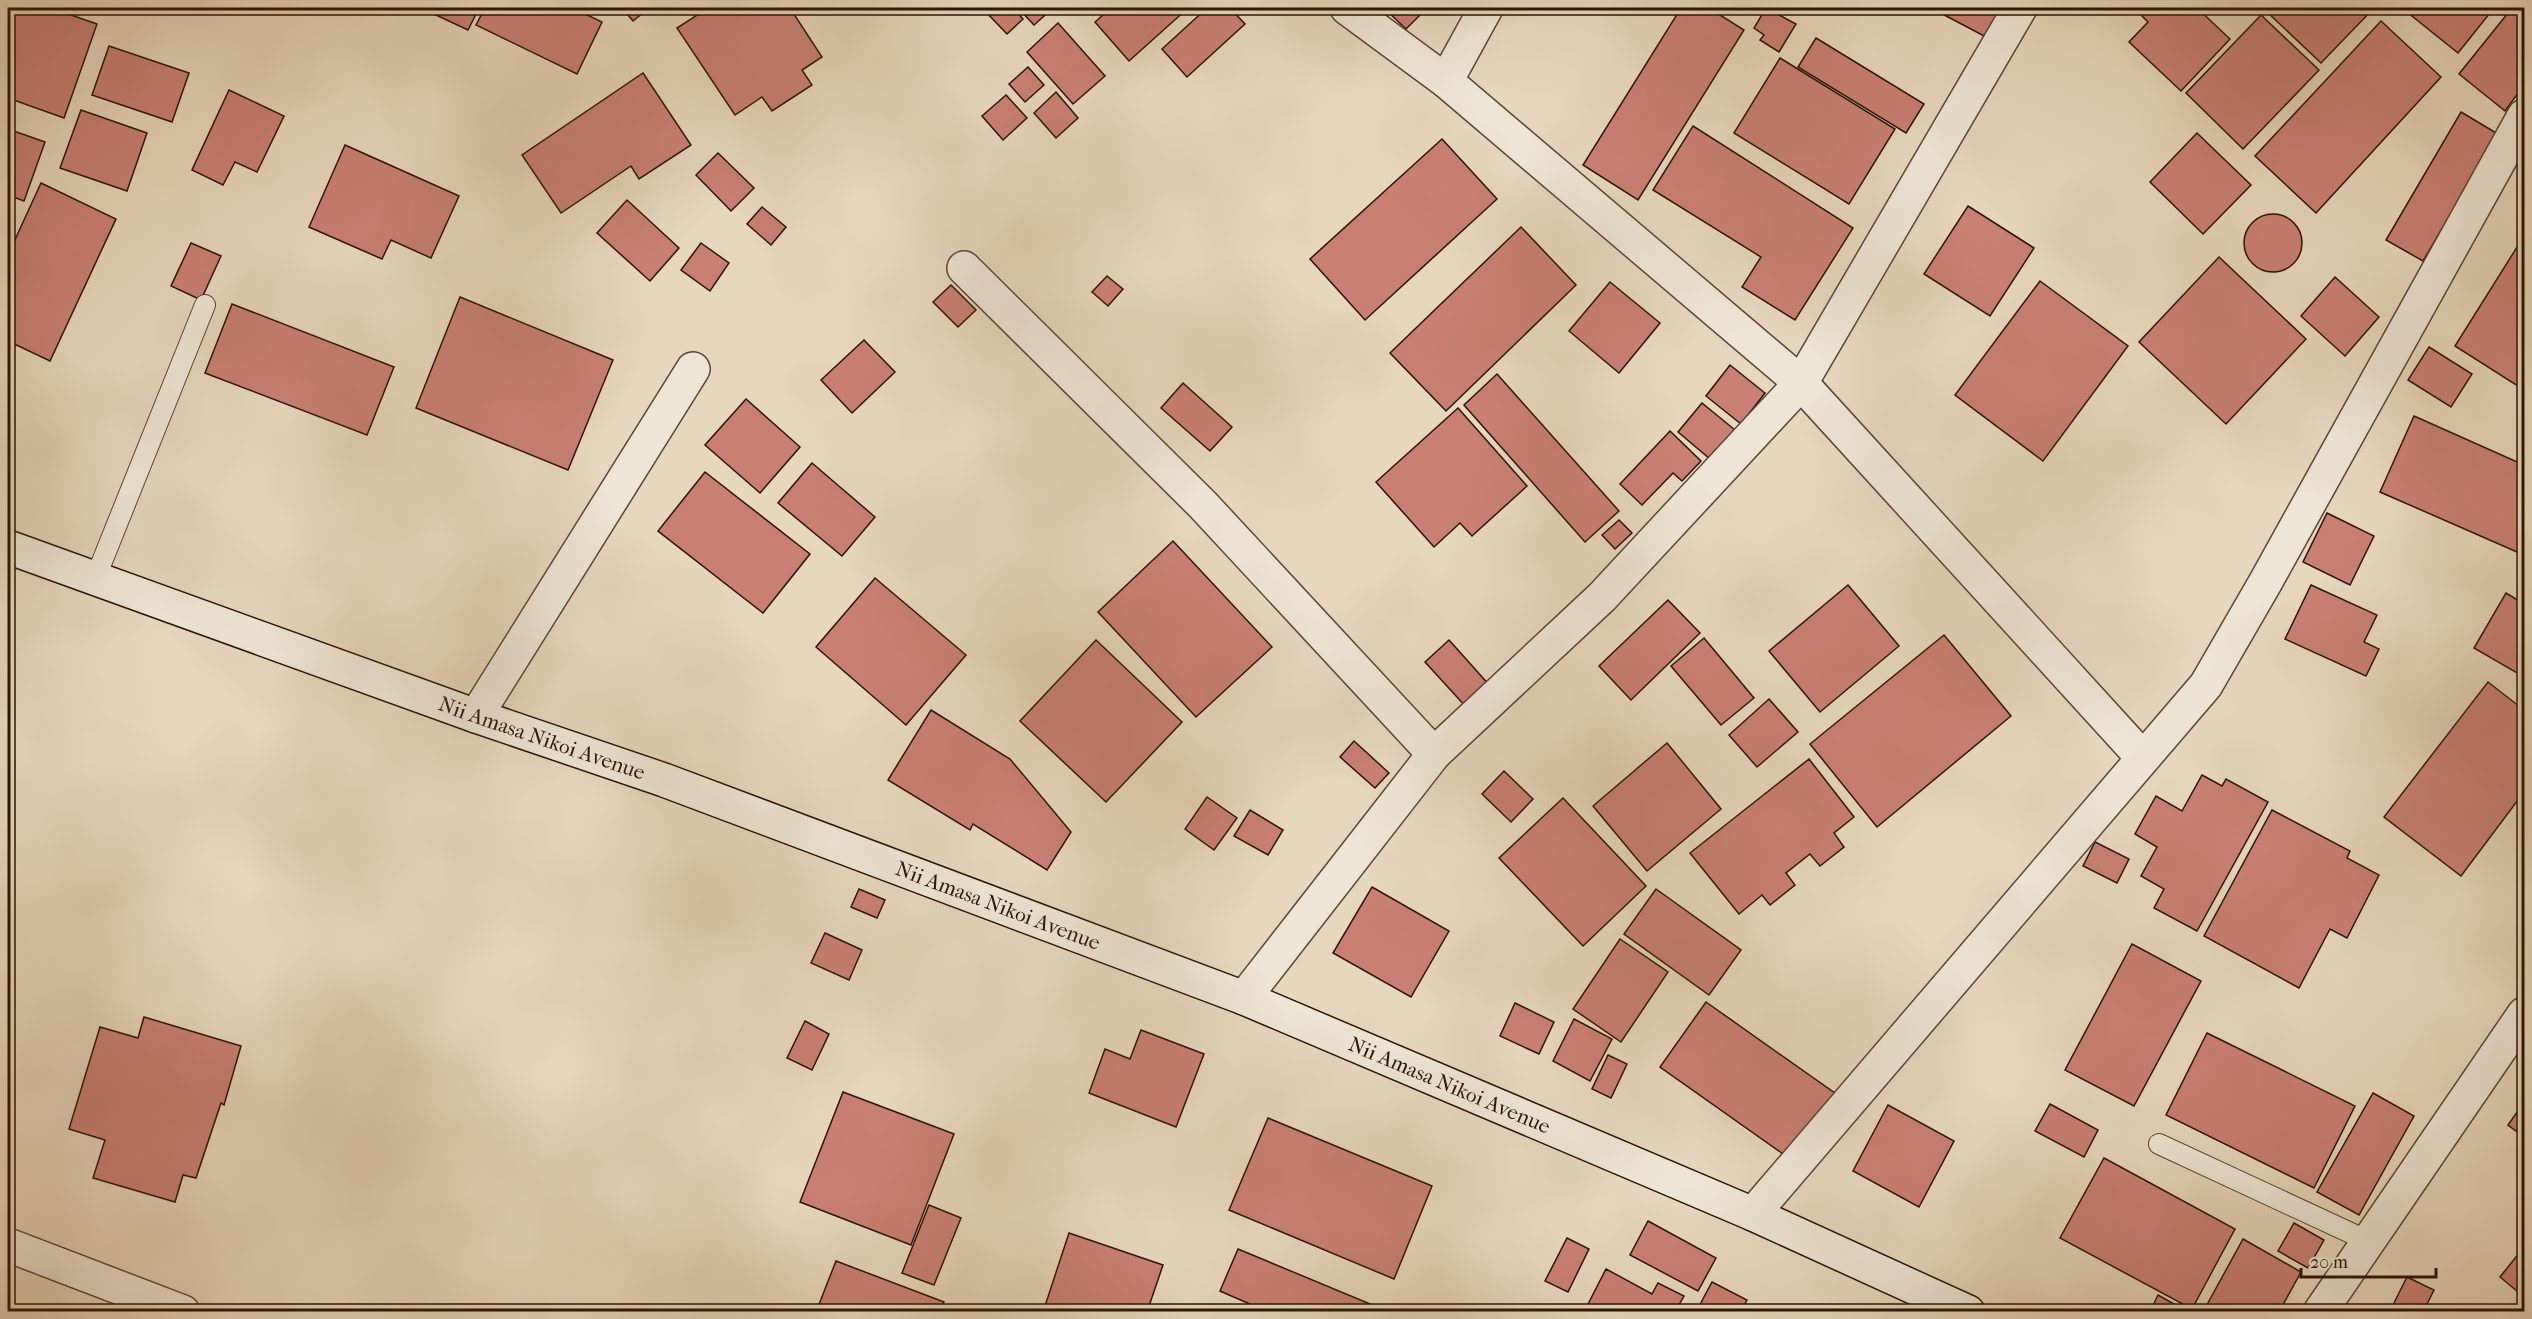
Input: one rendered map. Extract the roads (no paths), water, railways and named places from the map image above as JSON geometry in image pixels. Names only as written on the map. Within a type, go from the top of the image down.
[{"type":"street","points":[[1347,8],[1446,81],[1801,383],[2142,757]]},
{"type":"street","points":[[1446,81],[1486,8]]},
{"type":"street","points":[[1244,998],[1434,754],[1602,597],[1801,383],[2019,8]]},
{"type":"street","points":[[1753,1214],[2205,685],[2271,573],[2524,116]]},
{"type":"street","points":[[964,268],[1203,505],[1434,754]]},
{"type":"street","points":[[476,716],[693,369]]},
{"type":"street","name":"Nii Amasa Nikoi Avenue","points":[[8,547],[476,716],[664,780],[1244,998],[1753,1214],[1968,1311]]},
{"type":"street","points":[[2320,1311],[2524,1014]]},
{"type":"street","points":[[8,1245],[183,1311]]},
{"type":"lane","points":[[95,579],[205,305]]},
{"type":"lane","points":[[2159,1144],[2368,1241]]}]
